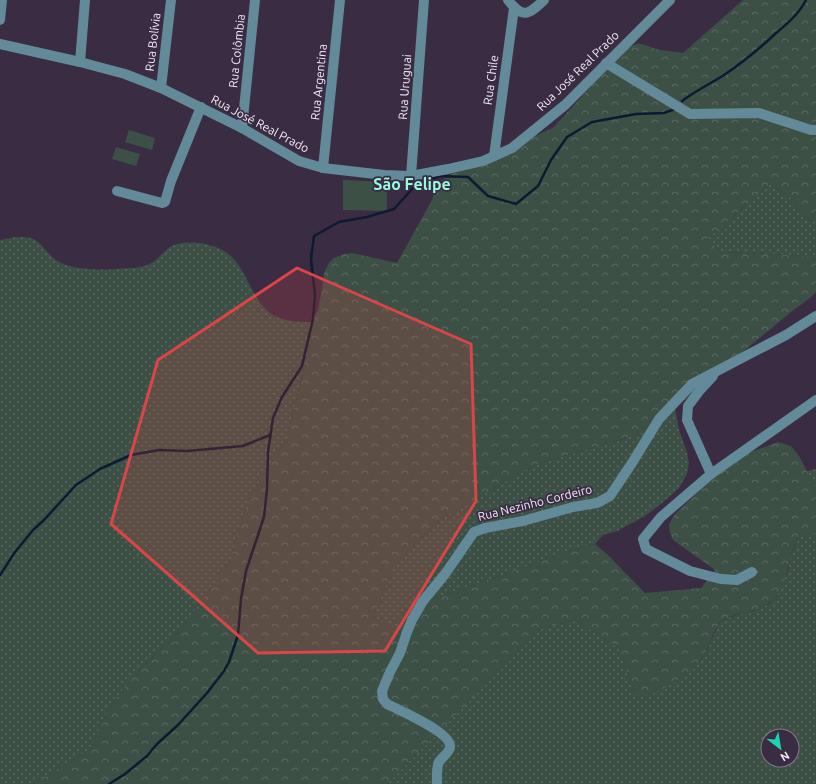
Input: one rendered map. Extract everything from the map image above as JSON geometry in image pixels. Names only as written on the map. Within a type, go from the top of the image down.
[{"type":"street","points":[[0,20],[2,0]]},
{"type":"street","points":[[80,62],[85,0]]},
{"type":"street","name":"Rua Bolívia","points":[[161,88],[171,0]]},
{"type":"street","name":"Rua Colômbia","points":[[242,128],[255,0]]},
{"type":"street","name":"Rua Argentina","points":[[323,168],[340,0]]},
{"type":"street","name":"Rua Uruguai","points":[[411,176],[424,0]]},
{"type":"street","points":[[508,0],[514,8],[521,12],[532,11],[544,0]]},
{"type":"street","name":"Rua José Real Prado","points":[[0,44],[125,74],[161,88],[242,128],[299,161],[323,168],[384,175],[411,176],[476,163],[512,148],[565,105],[670,0]]},
{"type":"street","name":"Rua Chile","points":[[494,156],[514,8]]},
{"type":"street","points":[[606,63],[690,114],[759,113],[810,130],[816,130]]},
{"type":"street","points":[[117,191],[162,204],[165,202],[171,181],[201,107]]},
{"type":"street","name":"Rua Nezinho Cordeiro","points":[[437,784],[437,769],[439,762],[448,751],[450,746],[449,741],[445,736],[429,726],[387,704],[383,699],[382,691],[400,653],[407,632],[423,601],[445,574],[467,540],[474,532],[485,528],[523,521],[573,507],[597,503],[610,496],[659,419],[692,384],[786,335],[816,316]]},
{"type":"street","points":[[711,474],[688,420],[688,406],[700,390],[719,371]]},
{"type":"street","points":[[752,572],[737,580],[721,579],[690,571],[646,549],[643,539],[661,517],[711,474],[814,404]]},
{"type":"highlighted area","points":[[297,268],[471,344],[476,501],[385,651],[258,653],[111,524],[158,360]]},
{"type":"green space","points":[[743,0],[816,0],[816,221],[813,222],[803,216],[791,198],[770,184],[706,240],[722,252],[794,255],[811,258],[816,261],[816,292],[651,428],[640,434],[534,465],[436,522],[392,571],[373,617],[391,627],[427,601],[564,552],[595,544],[607,554],[645,593],[701,588],[715,570],[673,540],[670,533],[669,524],[675,514],[718,473],[732,462],[751,452],[778,442],[791,446],[799,456],[816,490],[816,534],[800,536],[792,553],[786,577],[776,597],[763,607],[750,612],[738,614],[721,621],[704,655],[698,663],[671,684],[651,694],[641,695],[634,693],[620,649],[576,620],[542,628],[387,784],[32,784],[87,751],[94,742],[106,714],[120,693],[145,664],[173,638],[230,563],[249,498],[287,438],[308,351],[311,322],[318,310],[324,273],[329,263],[334,258],[352,253],[397,263],[432,200],[438,186],[446,177],[455,171],[553,128],[624,50],[630,46],[642,44],[660,50],[683,53]]},
{"type":"green space","points":[[129,130],[155,138],[152,150],[125,142]]},
{"type":"green space","points":[[116,147],[140,154],[136,166],[112,159]]},
{"type":"green space","points":[[343,180],[387,182],[387,211],[343,210]]},
{"type":"green space","points":[[770,184],[791,198],[803,216],[812,222],[816,221],[816,261],[811,258],[794,255],[722,252],[706,240]]},
{"type":"green space","points":[[16,237],[35,240],[56,260],[63,264],[72,267],[102,270],[145,266],[153,262],[169,248],[177,244],[191,242],[213,246],[231,256],[243,272],[257,298],[269,312],[276,317],[286,320],[311,322],[308,351],[287,438],[249,498],[230,563],[173,638],[145,664],[120,693],[106,714],[94,742],[87,751],[32,784],[0,784],[0,240]]},
{"type":"green space","points":[[675,408],[679,430],[687,452],[689,463],[687,474],[679,488],[645,516],[617,531],[603,535],[595,544],[564,552],[427,601],[391,627],[373,617],[392,571],[436,522],[534,465],[627,438]]},
{"type":"green space","points":[[816,469],[816,490],[807,471]]},
{"type":"green space","points":[[816,534],[816,784],[387,784],[542,628],[576,620],[620,649],[634,693],[673,683],[702,659],[721,621],[739,614],[752,612],[769,604],[777,596],[788,571],[790,558],[800,535]]},
{"type":"waterway","points":[[682,101],[724,75],[750,56],[792,18],[800,10],[806,0]]},
{"type":"waterway","points":[[109,784],[125,774],[147,756],[157,744],[178,725],[207,693],[229,662],[238,635],[241,599],[246,571],[264,517],[267,489],[268,452],[273,418],[282,397],[302,366],[313,319],[315,295],[311,259],[314,236],[339,222],[367,217],[394,209],[413,188],[439,176],[468,177],[488,196],[516,204],[538,186],[551,160],[567,137],[592,122],[636,114],[664,113],[675,109]]},
{"type":"waterway","points":[[0,575],[15,552],[33,530],[76,485],[100,469],[131,455],[159,450],[187,451],[243,446],[270,435]]},
{"type":"district","name":"São Felipe","points":[[412,184]]}]
